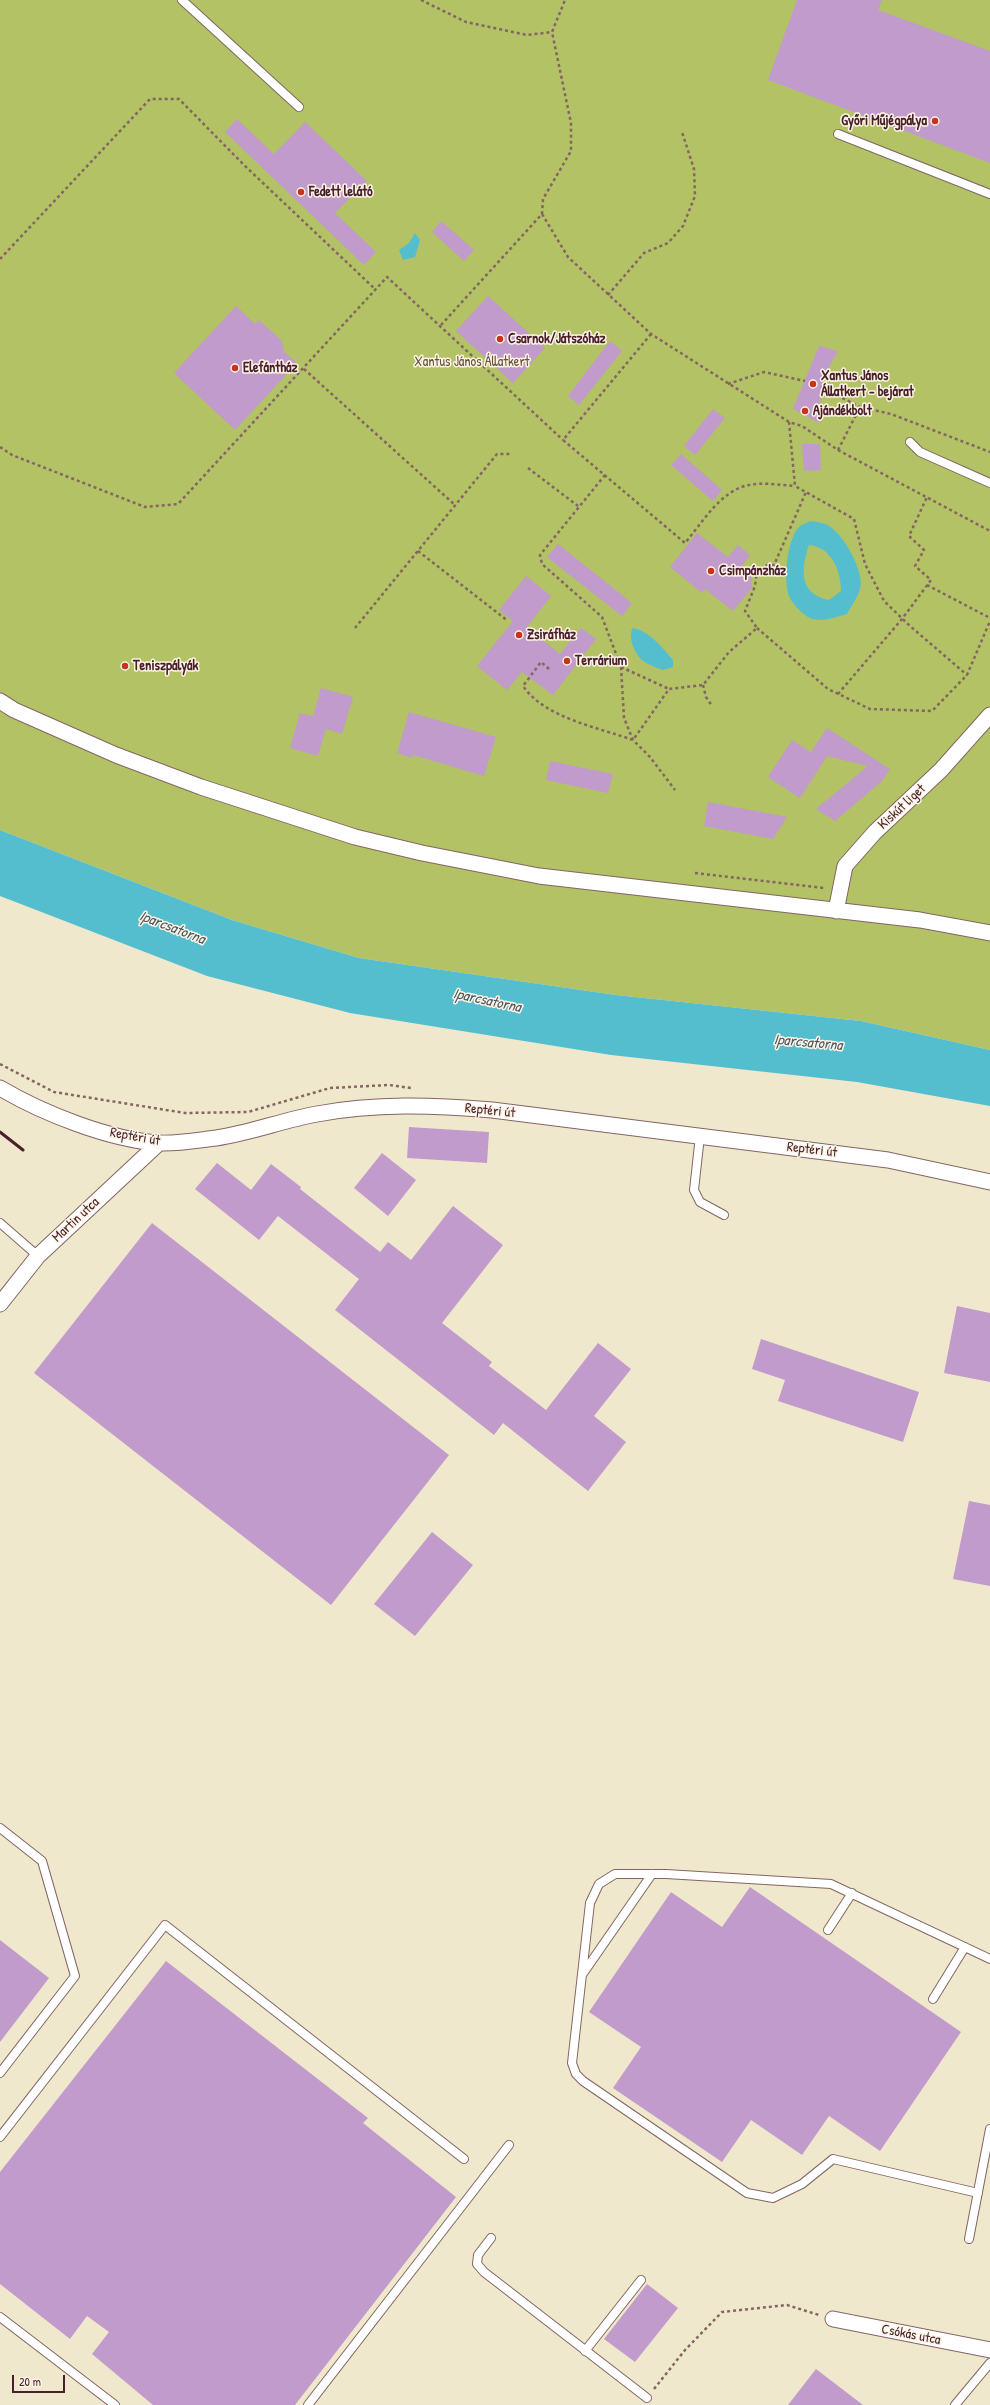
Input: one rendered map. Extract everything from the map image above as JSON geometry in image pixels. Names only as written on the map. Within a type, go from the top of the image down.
[{"type":"street","points":[[0,701],[14,710],[102,748],[180,779],[355,836],[422,853],[540,876],[920,920],[990,933]]},
{"type":"street","name":"Kiskút liget","points":[[836,911],[845,866],[875,832],[941,770],[990,715]]},
{"type":"street","name":"Reptéri út","points":[[0,1088],[27,1104],[108,1133],[159,1143],[216,1138],[331,1112],[376,1106],[431,1105],[492,1110],[888,1160],[990,1182]]},
{"type":"street","name":"Martin utca","points":[[0,1304],[38,1256],[159,1143]]},
{"type":"street","name":"Csókás utca","points":[[833,2319],[990,2350]]},
{"type":"lane","points":[[182,0],[299,107]]},
{"type":"lane","points":[[838,134],[990,194]]},
{"type":"lane","points":[[910,442],[920,452],[990,483]]},
{"type":"lane","points":[[700,1136],[694,1190],[700,1202],[724,1215]]},
{"type":"lane","points":[[0,1223],[38,1256]]},
{"type":"lane","points":[[0,1828],[42,1861],[74,1976],[0,2073]]},
{"type":"lane","points":[[978,2193],[833,2159],[802,2184],[773,2198],[747,2193],[576,2074],[572,2063],[590,1903],[599,1884],[616,1874],[652,1874],[831,1884],[990,1959]]},
{"type":"lane","points":[[582,1976],[652,1874]]},
{"type":"lane","points":[[828,1930],[852,1893]]},
{"type":"lane","points":[[0,2137],[165,1925],[464,2159]]},
{"type":"lane","points":[[933,1999],[965,1947]]},
{"type":"lane","points":[[969,2239],[990,2129]]},
{"type":"lane","points":[[308,2405],[509,2145]]},
{"type":"lane","points":[[491,2238],[478,2255],[477,2264],[484,2272],[647,2398]]},
{"type":"lane","points":[[585,2351],[641,2280]]},
{"type":"lane","points":[[0,2317],[115,2405]]},
{"type":"lane","points":[[955,2405],[990,2363]]},
{"type":"path","points":[[421,0],[466,22],[527,35],[552,32]]},
{"type":"path","points":[[565,0],[552,32],[571,122],[571,151],[543,199],[542,214],[568,257],[651,334],[727,384],[790,422],[802,426],[838,450],[990,531]]},
{"type":"path","points":[[0,259],[150,100],[179,99],[244,165],[376,290]]},
{"type":"path","points":[[608,295],[644,253],[668,243],[683,226],[695,196],[694,169],[682,132]]},
{"type":"path","points":[[441,325],[542,214]]},
{"type":"path","points":[[0,447],[12,455],[145,507],[178,504],[304,369],[387,277],[441,325],[563,440],[605,474],[684,543],[719,502],[734,490],[749,484],[795,486],[854,519],[865,564],[884,600],[902,619],[967,675]]},
{"type":"path","points":[[563,440],[651,334]]},
{"type":"path","points":[[304,369],[455,505]]},
{"type":"path","points":[[727,384],[764,372],[805,381]]},
{"type":"path","points":[[821,387],[860,406],[891,414],[990,452]]},
{"type":"path","points":[[838,450],[860,406]]},
{"type":"path","points":[[790,422],[795,486]]},
{"type":"path","points":[[355,628],[497,454],[510,454]]},
{"type":"path","points":[[528,468],[578,506]]},
{"type":"path","points":[[605,474],[540,555],[542,564],[602,617],[621,667],[624,718],[633,740],[650,757],[675,790]]},
{"type":"path","points":[[806,492],[774,565],[767,565],[756,571],[755,586],[745,611],[756,628],[828,689],[870,709],[932,711],[967,675],[990,619],[927,585]]},
{"type":"path","points":[[838,694],[902,619],[931,580],[915,566],[924,550],[909,536],[927,497]]},
{"type":"path","points":[[418,551],[508,621]]},
{"type":"path","points":[[621,667],[669,689],[703,685],[729,652],[756,628]]},
{"type":"path","points":[[549,669],[542,662],[537,668],[523,686],[529,694],[550,710],[633,740]]},
{"type":"path","points":[[703,685],[706,697],[712,706]]},
{"type":"path","points":[[633,740],[669,689]]},
{"type":"path","points":[[647,2398],[685,2350],[722,2312],[787,2305],[833,2319]]},
{"type":"green space","name":"Xantus János Állatkert","points":[[0,0],[990,0],[990,1050],[861,1021],[616,995],[359,958],[232,920],[0,830]]},
{"type":"water","points":[[415,233],[420,240],[415,257],[403,260],[399,250],[409,243]]},
{"type":"water","points":[[810,521],[828,525],[833,529],[849,548],[857,566],[860,575],[860,589],[847,614],[824,620],[810,618],[803,614],[789,596],[786,577],[789,549],[799,527]],"holes":[[[809,545],[817,547],[829,555],[837,568],[841,583],[841,591],[829,600],[819,597],[812,592],[804,579],[804,562]]]},
{"type":"water","points":[[633,628],[644,632],[660,645],[673,660],[673,667],[663,670],[649,665],[642,660],[637,654],[631,640],[631,631]]},
{"type":"water","name":"Iparcsatorna","points":[[0,830],[232,920],[359,958],[616,995],[861,1021],[990,1050],[990,1106],[857,1082],[611,1055],[350,1013],[207,976],[0,896]]},
{"type":"building","name":"Győri Műjégpálya","points":[[797,0],[882,0],[878,10],[990,51],[990,163],[768,80]]},
{"type":"building","points":[[237,119],[274,154],[305,122],[367,181],[335,213],[376,252],[364,265],[225,132]]},
{"type":"building","points":[[441,221],[474,250],[464,261],[432,232]]},
{"type":"building","name":"Csarnok/Játszóház","points":[[488,296],[545,348],[513,383],[456,331]]},
{"type":"building","name":"Elefántház","points":[[236,306],[255,324],[259,320],[282,341],[284,352],[297,363],[235,430],[174,373]]},
{"type":"building","points":[[610,341],[622,351],[579,405],[568,396]]},
{"type":"building","name":"Xantus János Állatkert - bejárat","points":[[819,346],[838,351],[829,367],[821,387],[819,423],[793,409]]},
{"type":"building","points":[[713,409],[725,418],[695,455],[684,446]]},
{"type":"building","points":[[802,444],[820,444],[821,470],[804,471]]},
{"type":"building","points":[[681,454],[722,490],[713,501],[671,465]]},
{"type":"building","name":"Csimpánzház","points":[[697,533],[728,557],[738,545],[750,555],[741,567],[751,576],[752,588],[733,611],[705,589],[702,593],[670,567]]},
{"type":"building","points":[[558,544],[632,603],[622,616],[547,557]]},
{"type":"building","name":"Zsiráfház","points":[[526,576],[551,596],[527,627],[560,654],[581,628],[596,639],[553,695],[522,672],[507,690],[477,666],[513,621],[499,610]]},
{"type":"building","points":[[321,688],[353,697],[342,734],[326,729],[318,756],[290,748],[300,713],[313,716]]},
{"type":"building","points":[[409,712],[496,737],[484,776],[413,755],[412,758],[397,753]]},
{"type":"building","points":[[827,728],[890,769],[882,781],[835,821],[816,809],[868,766],[827,756],[800,798],[768,777],[792,740],[811,752]]},
{"type":"building","points":[[550,761],[613,774],[608,793],[546,780]]},
{"type":"building","points":[[708,802],[787,817],[773,839],[704,826]]},
{"type":"building","points":[[409,1127],[489,1132],[487,1163],[407,1158]]},
{"type":"building","points":[[382,1153],[416,1180],[388,1216],[354,1188]]},
{"type":"building","points":[[217,1163],[251,1190],[271,1164],[301,1187],[300,1189],[380,1252],[388,1242],[411,1260],[453,1206],[503,1245],[442,1323],[492,1362],[489,1366],[546,1410],[598,1343],[631,1369],[594,1416],[626,1442],[588,1491],[503,1423],[494,1435],[335,1310],[359,1279],[278,1216],[259,1240],[195,1189]]},
{"type":"building","points":[[152,1223],[449,1455],[331,1605],[34,1373]]},
{"type":"building","points":[[957,1306],[990,1313],[990,1382],[944,1373]]},
{"type":"building","points":[[761,1339],[919,1392],[903,1442],[778,1401],[785,1380],[752,1369]]},
{"type":"building","points":[[969,1501],[990,1505],[990,1586],[953,1579]]},
{"type":"building","points":[[432,1532],[473,1565],[415,1636],[374,1604]]},
{"type":"building","points":[[750,1887],[961,2032],[880,2151],[829,2116],[802,2155],[751,2120],[722,2162],[613,2088],[641,2047],[589,2012],[671,1892],[722,1927]]},
{"type":"building","points":[[0,1940],[49,1978],[0,2042]]},
{"type":"building","points":[[166,1961],[368,2118],[363,2123],[456,2197],[295,2405],[153,2405],[92,2354],[109,2332],[87,2316],[70,2339],[0,2284],[0,2172]]},
{"type":"building","points":[[647,2284],[678,2308],[635,2362],[604,2339]]},
{"type":"building","points":[[816,2369],[863,2405],[788,2405]]},
{"type":"railway","points":[[0,1132],[23,1150]]},
{"type":"place","name":"Győri Műjégpálya","points":[[935,121]]},
{"type":"place","name":"Fedett lelátó","points":[[301,192]]},
{"type":"place","name":"Csarnok/Játszóház","points":[[500,339]]},
{"type":"place","name":"Elefántház","points":[[235,368]]},
{"type":"place","name":"Xantus János Állatkert - bejárat","points":[[813,384]]},
{"type":"place","name":"Ajándékbolt","points":[[805,411]]},
{"type":"place","name":"Csimpánzház","points":[[711,571]]},
{"type":"place","name":"Zsiráfház","points":[[519,635]]},
{"type":"place","name":"Terrárium","points":[[567,661]]},
{"type":"place","name":"Teniszpályák","points":[[125,666]]}]
